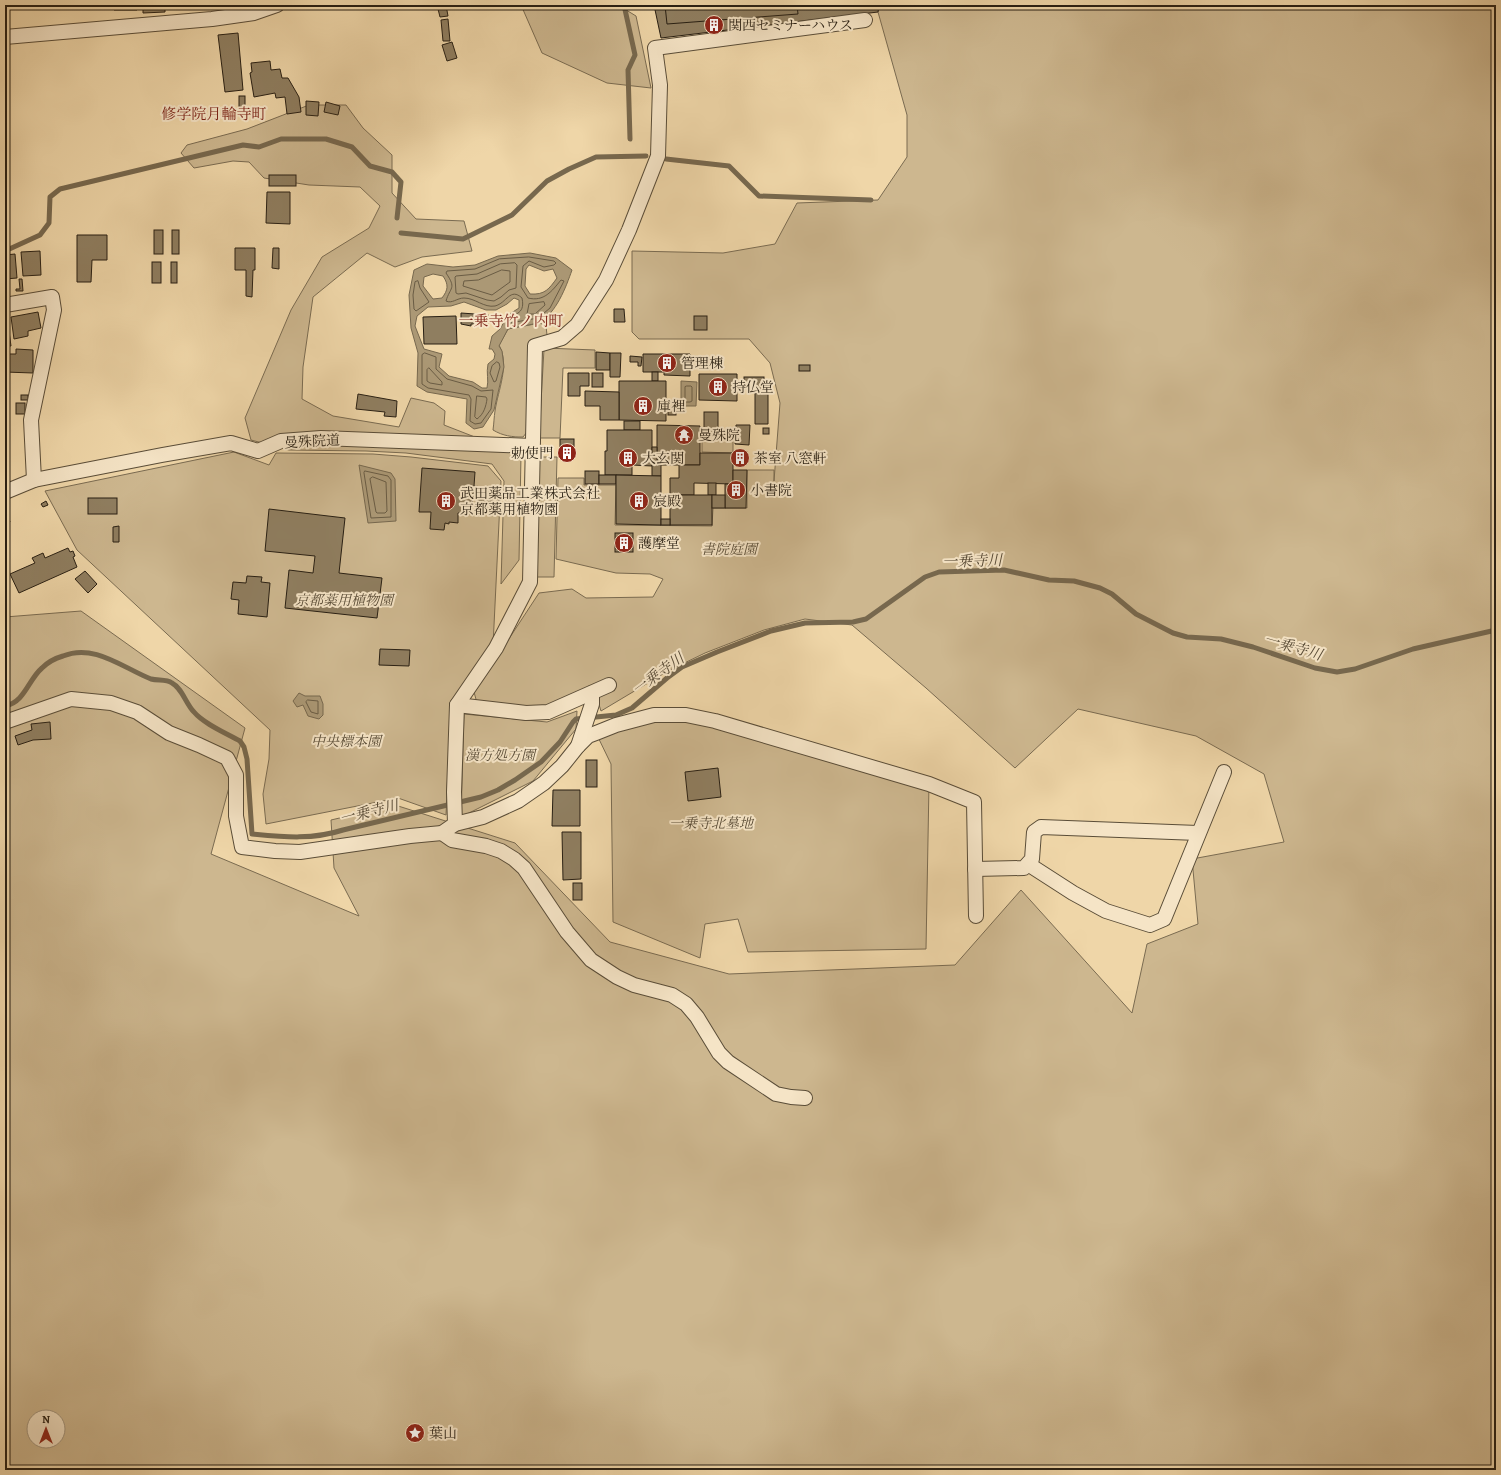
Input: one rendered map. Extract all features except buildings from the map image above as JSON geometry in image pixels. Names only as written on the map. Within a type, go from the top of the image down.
[{"type":"street","points":[[5,37],[212,19],[254,13],[277,5]]},
{"type":"street","points":[[455,824],[454,792],[457,706],[496,648],[530,582],[535,346],[562,338],[577,325],[606,280],[629,230],[658,156],[660,85],[655,48],[865,20]]},
{"type":"street","points":[[5,305],[52,297],[54,310],[32,420],[34,480]]},
{"type":"street","name":"曼殊院道","points":[[5,492],[34,480],[162,455],[231,444],[258,451],[281,440],[321,438],[532,446]]},
{"type":"street","points":[[457,706],[526,713],[548,712],[592,698],[608,685]]},
{"type":"street","points":[[578,746],[592,698]]},
{"type":"street","points":[[5,722],[70,699],[111,702],[137,712],[169,733],[227,758],[236,775],[236,816],[242,847],[300,852],[410,836],[442,833],[455,824],[483,817],[518,800],[544,783],[562,766],[588,736],[616,725],[654,715],[686,715],[714,721],[929,784],[974,802],[976,916]]},
{"type":"street","points":[[1028,864],[1073,893],[1106,911],[1150,925],[1164,919],[1224,772]]},
{"type":"street","points":[[975,869],[1024,868],[1032,859],[1034,832],[1042,827],[1198,833]]},
{"type":"street","points":[[442,833],[452,840],[486,846],[502,851],[514,858],[524,868],[567,932],[591,960],[617,977],[634,985],[672,995],[686,1004],[697,1017],[719,1053],[728,1062],[776,1094],[805,1098]]},
{"type":"green space","points":[[521,5],[618,5],[636,16],[651,88],[607,83],[542,53]]},
{"type":"green space","name":"書院庭園","points":[[879,5],[1496,5],[1496,1470],[5,1470],[5,617],[81,611],[245,728],[211,854],[359,916],[334,868],[331,820],[395,805],[515,843],[610,942],[729,974],[955,965],[1021,890],[1132,1013],[1147,944],[1198,924],[1192,859],[1284,842],[1264,774],[1196,736],[1078,709],[1015,768],[926,688],[852,625],[805,619],[764,630],[705,653],[668,671],[601,711],[593,685],[539,710],[477,703],[474,692],[539,593],[572,589],[586,598],[653,597],[663,579],[650,574],[616,573],[556,559],[558,478],[584,478],[584,485],[616,485],[615,525],[712,526],[713,508],[747,508],[747,470],[774,470],[774,481],[780,403],[770,363],[749,339],[639,339],[632,332],[632,251],[723,253],[775,244],[797,203],[878,200],[907,157],[907,115],[878,12]]},
{"type":"green space","points":[[309,105],[346,105],[363,128],[392,155],[392,193],[416,219],[464,221],[472,251],[422,257],[395,267],[367,253],[313,297],[303,367],[302,399],[333,416],[399,427],[411,398],[434,403],[445,411],[444,425],[521,455],[519,560],[501,584],[504,481],[492,464],[406,453],[289,450],[251,440],[245,418],[291,310],[322,257],[369,228],[380,206],[360,187],[309,185],[264,178],[249,162],[233,161],[194,168],[181,153],[187,145],[247,129]]},
{"type":"green space","points":[[540,323],[546,326],[547,335],[543,338],[527,432],[523,437],[500,434],[493,430],[503,369],[502,353],[499,345],[508,329]]},
{"type":"green space","points":[[545,348],[595,350],[595,368],[563,368],[560,438],[539,438]]},
{"type":"green space","points":[[702,436],[733,436],[733,453],[702,452]]},
{"type":"green space","name":"京都薬用植物園","points":[[234,452],[269,465],[276,453],[373,454],[411,457],[488,466],[501,481],[493,646],[451,702],[446,815],[398,798],[266,824],[263,794],[269,759],[270,730],[77,550],[45,491]]},
{"type":"green space","points":[[539,457],[557,457],[554,577],[536,577]]},
{"type":"green space","name":"漢方処方園","points":[[577,711],[576,729],[533,781],[461,817],[464,714],[547,722]]},
{"type":"green space","name":"一乗寺北墓地","points":[[686,715],[929,784],[926,949],[748,952],[738,919],[705,924],[700,958],[613,922],[611,764],[596,733]]},
{"type":"water","points":[[530,253],[556,258],[572,270],[560,299],[545,318],[539,322],[508,329],[499,346],[502,351],[504,367],[494,410],[483,427],[474,429],[466,423],[467,399],[427,392],[417,386],[418,353],[411,328],[409,295],[414,270],[427,264],[453,267],[475,265],[498,256]],"holes":[[[529,265],[544,271],[553,269],[557,278],[552,285],[543,292],[530,294],[525,286],[526,269]],[[433,274],[443,276],[447,287],[442,298],[433,299],[423,286],[424,277]],[[514,298],[519,300],[519,308],[508,315],[500,329],[492,336],[489,349],[492,349],[495,354],[494,359],[488,364],[487,388],[482,388],[473,382],[449,376],[439,367],[442,354],[424,349],[415,326],[417,316],[428,307],[451,306],[464,302],[486,310],[496,310]]]},
{"type":"water","points":[[681,381],[697,382],[696,406],[681,406]]},
{"type":"water","points":[[359,465],[391,473],[395,479],[396,521],[368,523]]},
{"type":"water","points":[[299,693],[305,696],[320,696],[323,704],[323,715],[319,719],[308,716],[303,705],[297,707],[293,701]]},
{"type":"waterway","points":[[624,5],[635,55],[628,70],[630,139]]},
{"type":"waterway","points":[[5,251],[40,235],[49,223],[50,197],[60,189],[243,145],[259,147],[281,139],[326,139],[352,147],[370,166],[392,172],[401,182],[397,218]]},
{"type":"waterway","points":[[401,233],[463,239],[512,215],[547,181],[569,169],[596,157],[646,156]]},
{"type":"waterway","points":[[666,159],[729,166],[759,196],[871,200]]},
{"type":"waterway","name":"一乗寺川","points":[[5,706],[12,704],[22,695],[37,673],[46,664],[57,658],[75,653],[86,653],[108,658],[151,679],[170,682],[179,689],[191,709],[198,716],[209,724],[240,741],[244,747],[247,759],[252,834],[298,837],[332,833],[481,797],[498,790],[541,762],[560,742],[576,719],[616,715],[632,708],[682,667],[771,631],[805,623],[853,622],[866,619],[925,577],[939,572],[1004,570],[1049,580],[1074,581],[1100,588],[1112,594],[1136,614],[1173,633],[1187,637],[1221,639],[1253,647],[1315,668],[1337,672],[1355,669],[1413,649],[1496,630]]},
{"type":"place","name":"関西セミナーハウス","points":[[714,25]]},
{"type":"place","name":"管理棟","points":[[667,363]]},
{"type":"place","name":"持仏堂","points":[[718,387]]},
{"type":"place","name":"庫裡","points":[[643,406]]},
{"type":"place","name":"曼殊院","points":[[684,435]]},
{"type":"place","name":"勅使門","points":[[567,453]]},
{"type":"place","name":"大玄関","points":[[628,458]]},
{"type":"place","name":"茶室 八窓軒","points":[[740,458]]},
{"type":"place","name":"小書院","points":[[736,490]]},
{"type":"place","name":"武田薬品工業株式会社 京都薬用植物園","points":[[446,501]]},
{"type":"place","name":"宸殿","points":[[639,501]]},
{"type":"place","name":"護摩堂","points":[[624,543]]},
{"type":"place","name":"葉山","points":[[415,1433]]},
{"type":"district","name":"修学院月輪寺町","points":[[214,114]]},
{"type":"district","name":"一乗寺竹ノ内町","points":[[511,321]]},
{"type":"park label","name":"中央標本園","points":[[346,741]]}]
